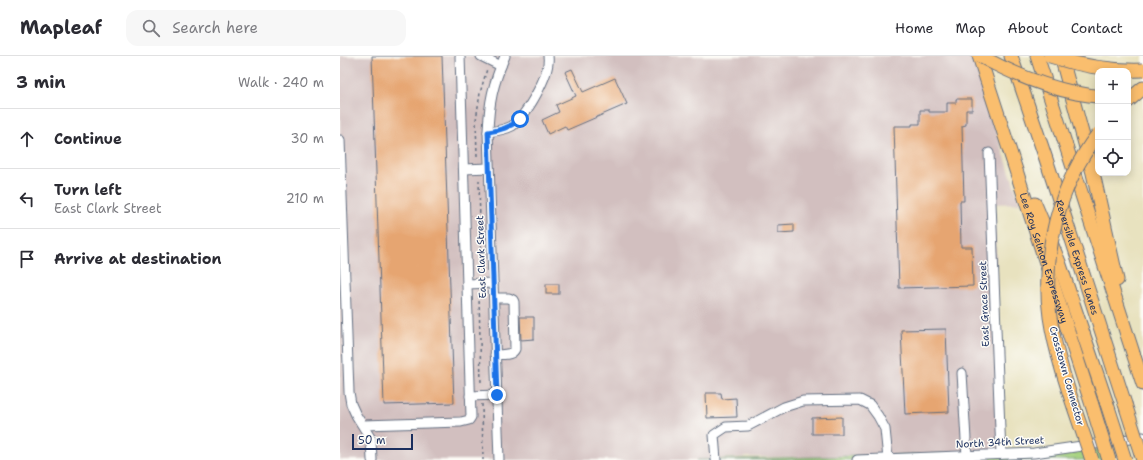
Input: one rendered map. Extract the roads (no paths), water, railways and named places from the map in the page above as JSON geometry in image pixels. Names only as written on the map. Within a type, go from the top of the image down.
[{"type":"highway","points":[[980,56],[1011,72],[1038,83],[1064,90],[1095,95]]},
{"type":"highway","name":"Lee Roy Selmon Expressway","points":[[980,56],[1110,460]]},
{"type":"highway","name":"Reversible Express Lanes","points":[[1011,56],[1143,460]]},
{"type":"highway","points":[[1037,56],[1143,384]]},
{"type":"highway","points":[[1050,56],[1093,67],[1143,70]]},
{"type":"highway","points":[[1061,56],[1093,173],[1127,335]]},
{"type":"highway","points":[[1131,98],[1143,88]]},
{"type":"highway","points":[[1131,97],[1143,96]]},
{"type":"highway","name":"Crosstown Connector","points":[[1092,460],[1056,344],[1050,318],[1048,278],[1052,239],[1063,199],[1080,160],[1095,138]]},
{"type":"highway","points":[[1010,148],[1035,202],[1059,262],[1107,404],[1124,460]]},
{"type":"street","points":[[363,425],[466,422],[471,417],[460,56]]},
{"type":"street","points":[[481,56],[501,66]]},
{"type":"street","name":"East Clark Street","points":[[499,460],[488,132],[489,108],[492,90],[505,56]]},
{"type":"street","points":[[488,132],[502,130],[511,126],[520,119],[536,94],[545,75],[549,58],[548,56]]},
{"type":"street","points":[[340,140],[349,392],[351,404],[371,439],[372,460]]},
{"type":"street","name":"East Grace Street","points":[[989,153],[1001,454]]},
{"type":"street","points":[[464,169],[489,168]]},
{"type":"street","points":[[467,284],[493,283]]},
{"type":"street","points":[[494,298],[509,298],[514,302],[515,349],[510,354],[496,355]]},
{"type":"street","points":[[962,373],[967,456]]},
{"type":"street","points":[[470,396],[497,395]]},
{"type":"street","points":[[716,460],[714,435],[726,427],[748,426],[784,407],[803,402],[860,400],[870,405],[885,429],[888,459]]},
{"type":"street","name":"North 34th Street","points":[[857,460],[1034,453],[1143,437]]}]
